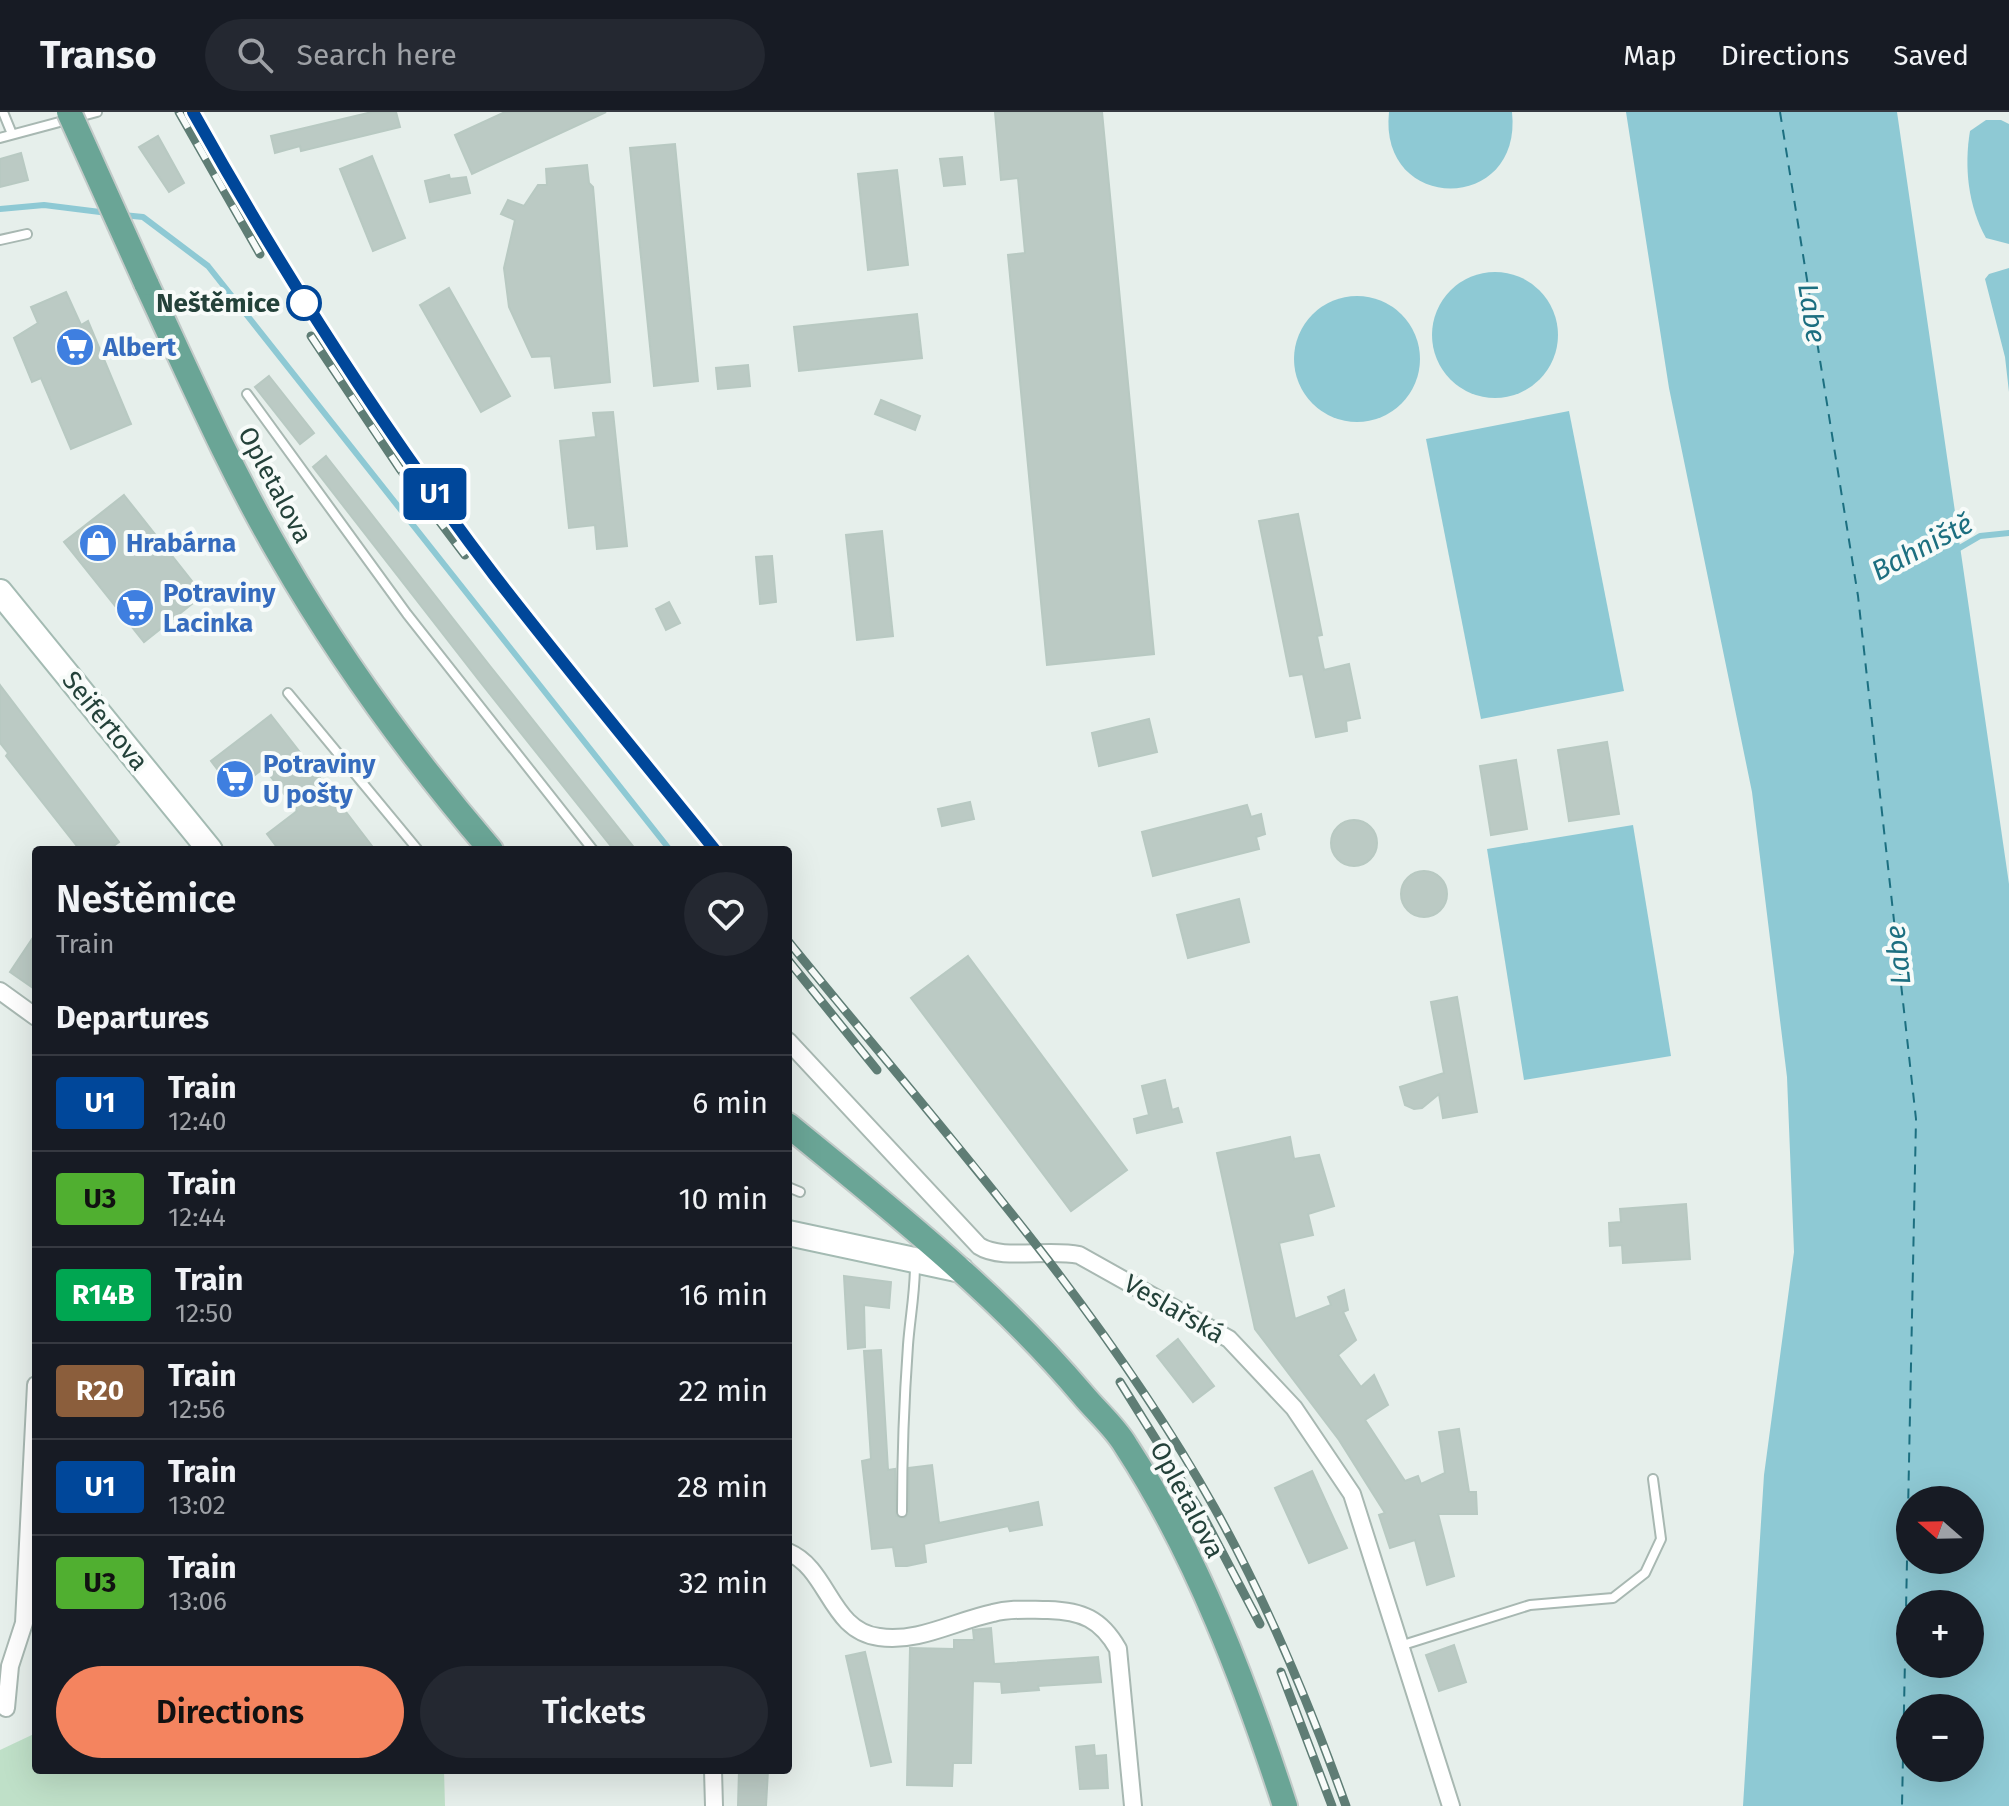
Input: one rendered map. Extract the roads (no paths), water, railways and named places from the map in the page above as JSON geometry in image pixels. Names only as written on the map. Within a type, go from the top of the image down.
[{"type":"main road","name":"Opletalova","points":[[69,112],[229,461],[293,578],[364,690],[488,846]]},
{"type":"main road","name":"Opletalova","points":[[792,1128],[961,1270],[1052,1358],[1125,1444],[1189,1560],[1237,1674],[1285,1806]]},
{"type":"street","name":"Seifertova","points":[[0,592],[207,846]]},
{"type":"street","points":[[0,991],[32,1014]]},
{"type":"street","name":"Veslařská","points":[[792,1045],[979,1246],[995,1254],[1058,1250],[1079,1255],[1229,1339],[1294,1408],[1352,1494],[1403,1645],[1451,1806]]},
{"type":"street","points":[[792,1234],[961,1270]]},
{"type":"street","points":[[6,1708],[10,1666],[24,1623],[32,1464]]},
{"type":"street","points":[[792,1555],[813,1569],[834,1607],[858,1631],[877,1637],[905,1639],[1011,1609],[1093,1617],[1108,1631],[1118,1649],[1133,1806]]},
{"type":"street","points":[[713,1774],[714,1806]]},
{"type":"lane","points":[[3,112],[12,134]]},
{"type":"lane","points":[[0,138],[97,112]]},
{"type":"lane","points":[[0,240],[27,234]]},
{"type":"lane","points":[[247,394],[407,614],[590,846]]},
{"type":"lane","points":[[288,693],[415,846]]},
{"type":"lane","points":[[792,1189],[800,1192]]},
{"type":"lane","points":[[902,1512],[902,1431],[909,1332],[915,1295],[915,1260]]},
{"type":"lane","points":[[1403,1645],[1530,1605],[1613,1598],[1645,1573],[1661,1539],[1653,1479]]},
{"type":"water","points":[[1389,112],[1512,112],[1509,145],[1496,169],[1475,184],[1450,188],[1426,184],[1405,169],[1392,145]]},
{"type":"water","name":"Labe","points":[[1626,112],[1897,112],[2009,884],[2009,1806],[1743,1806],[1764,1475],[1794,1252],[1787,1077],[1752,792],[1669,388]]},
{"type":"water","points":[[1986,120],[2001,120],[2009,124],[2009,244],[1986,238],[1971,200],[1967,158],[1970,131]]},
{"type":"water","points":[[2009,268],[2009,392],[2005,357],[1985,279],[1989,274]]},
{"type":"water","points":[[1495,272],[1519,277],[1539,291],[1553,311],[1558,335],[1553,359],[1539,379],[1519,393],[1495,398],[1471,393],[1451,379],[1437,359],[1432,335],[1437,311],[1451,291],[1471,277]]},
{"type":"water","points":[[1357,296],[1381,301],[1401,315],[1415,335],[1420,359],[1415,383],[1401,403],[1381,417],[1357,422],[1333,417],[1313,403],[1299,383],[1294,359],[1299,335],[1313,315],[1333,301]]},
{"type":"water","points":[[1569,411],[1624,691],[1481,719],[1426,439]]},
{"type":"water","points":[[1633,825],[1671,1056],[1524,1080],[1487,849]]},
{"type":"waterway","points":[[0,209],[44,205],[108,213]]},
{"type":"waterway","points":[[123,215],[143,217],[208,266],[667,846]]},
{"type":"waterway","name":"Bahniště","points":[[1956,550],[1980,536],[2009,533]]},
{"type":"railway","points":[[179,112],[260,254]]},
{"type":"railway","points":[[193,112],[298,291],[412,464],[521,610],[712,846]]},
{"type":"railway","points":[[311,336],[400,469],[465,555]]},
{"type":"railway","points":[[792,946],[1013,1216],[1121,1359],[1169,1432],[1214,1507],[1269,1616],[1302,1691],[1346,1806]]},
{"type":"railway","points":[[792,965],[877,1070]]},
{"type":"railway","points":[[1120,1382],[1201,1512],[1260,1624]]},
{"type":"railway","points":[[1281,1672],[1332,1806]]},
{"type":"train","name":"U1","points":[[193,112],[292,286],[411,461],[494,575],[712,846]]},
{"type":"place","name":"Neštěmice","points":[[304,303]]},
{"type":"place","name":"Albert","points":[[75,347]]},
{"type":"place","name":"Hrabárna","points":[[98,543]]},
{"type":"place","name":"Potraviny Lacinka","points":[[135,608]]},
{"type":"place","name":"Potraviny U pošty","points":[[235,779]]}]
